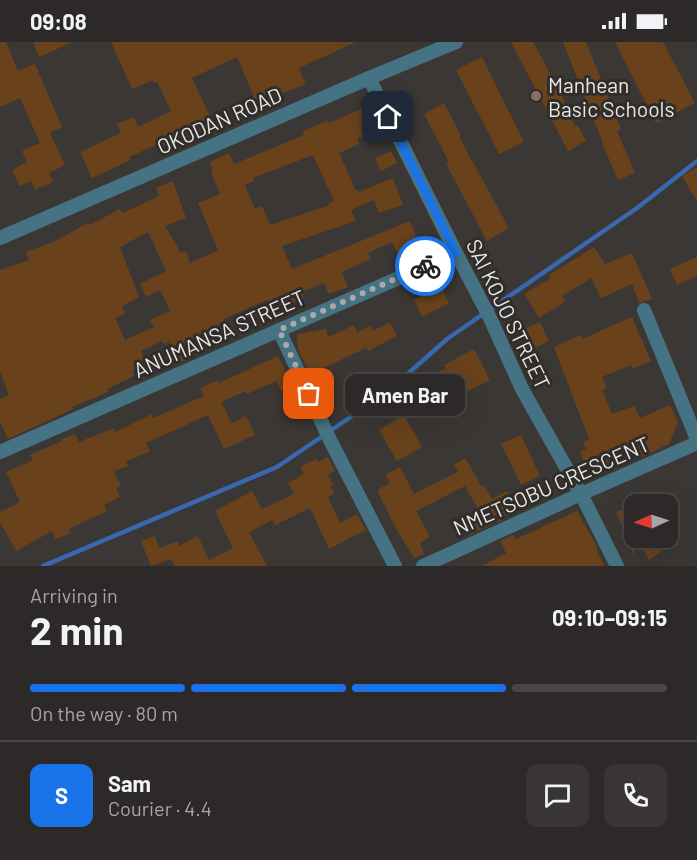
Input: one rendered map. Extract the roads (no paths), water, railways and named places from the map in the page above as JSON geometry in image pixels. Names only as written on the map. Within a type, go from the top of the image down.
[{"type":"street","name":"OKODAN ROAD","points":[[0,238],[456,42]]},
{"type":"street","name":"SAI KOJO STREET","points":[[369,78],[490,318],[522,389],[580,494],[616,566]]},
{"type":"street","name":"ANUMANSA STREET","points":[[0,453],[456,253]]},
{"type":"street","points":[[644,310],[697,441]]},
{"type":"street","points":[[279,330],[330,440],[395,566]]},
{"type":"street","name":"NMETSOBU CRESCENT","points":[[423,566],[697,441]]},
{"type":"waterway","points":[[43,566],[277,467],[386,393],[447,339],[637,208],[697,161]]},
{"type":"place","name":"Manhean Basic Schools","points":[[536,96]]},
{"type":"place","name":"Amen Bar","points":[[309,394]]}]
